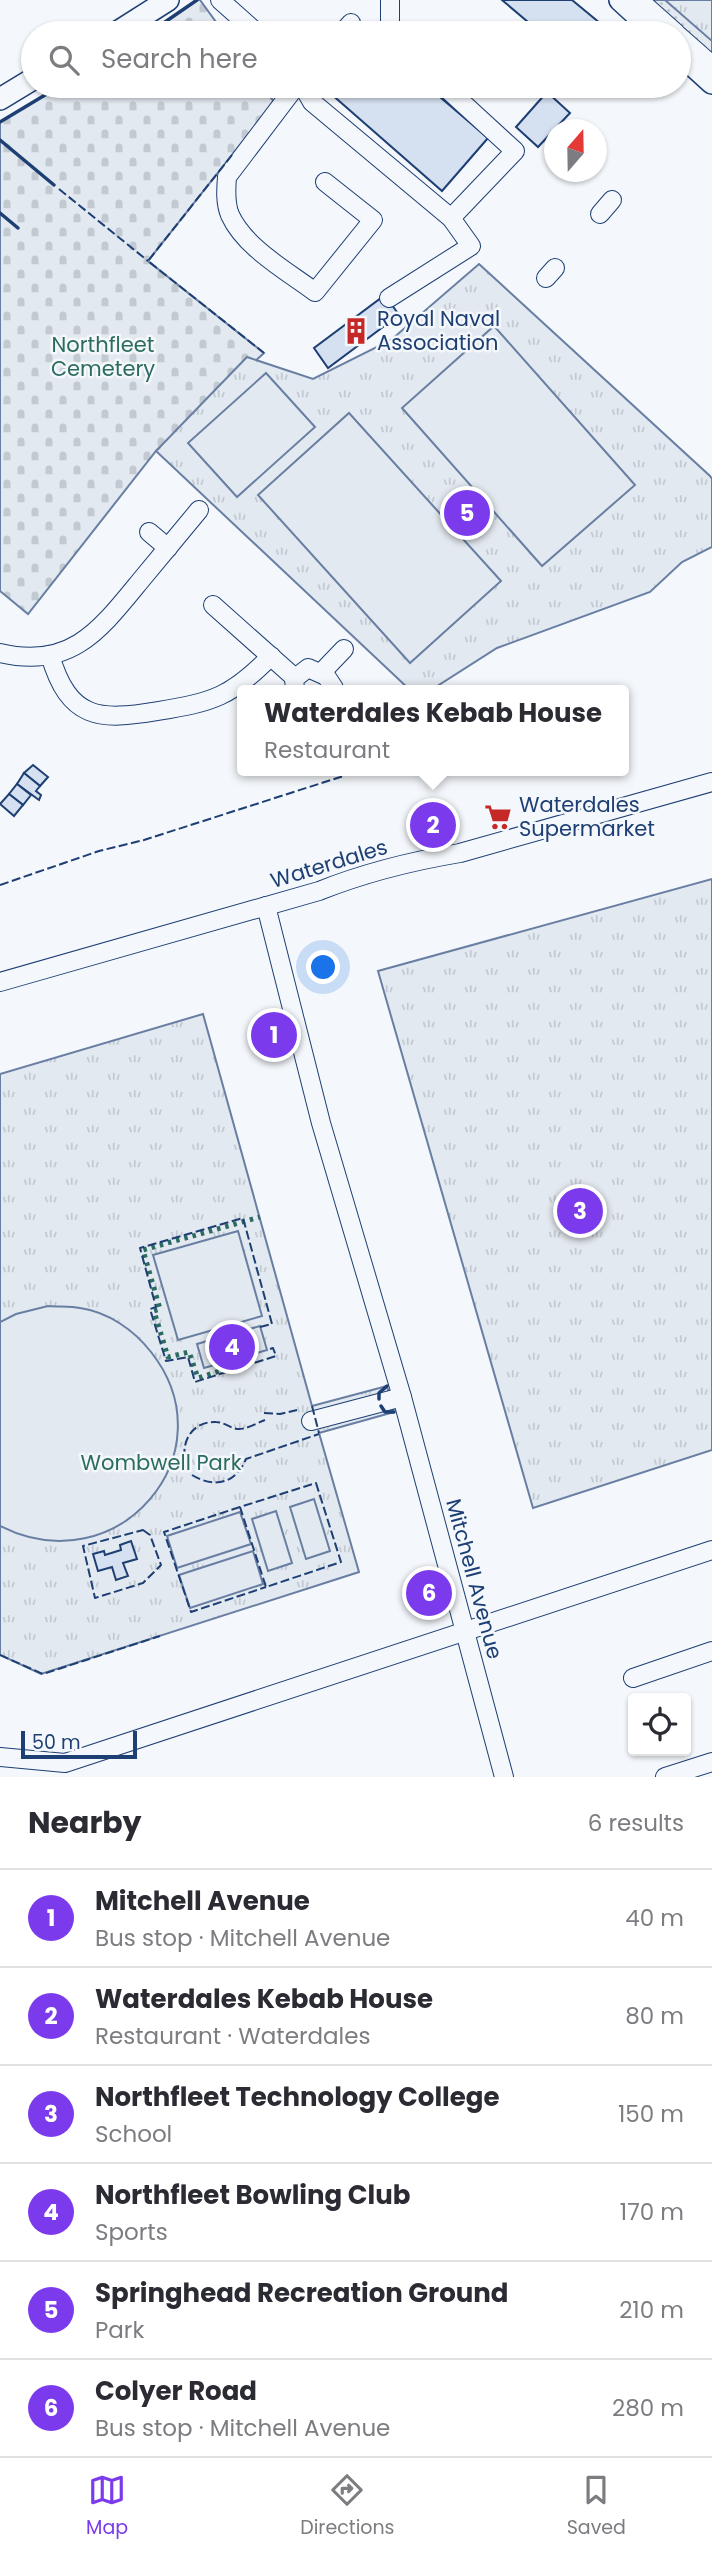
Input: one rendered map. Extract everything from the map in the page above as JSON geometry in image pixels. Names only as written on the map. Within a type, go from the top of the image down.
[{"type":"main road","points":[[135,21],[168,0]]},
{"type":"main road","points":[[620,0],[643,21]]},
{"type":"main road","points":[[691,64],[712,83]]},
{"type":"main road","points":[[0,99],[21,86]]},
{"type":"street","points":[[220,0],[244,21]]},
{"type":"street","points":[[390,0],[390,21]]},
{"type":"street","points":[[639,0],[662,21]]},
{"type":"street","points":[[691,47],[712,65]]},
{"type":"street","points":[[287,98],[226,177],[226,192],[229,213],[254,246],[314,292],[373,220],[325,182]]},
{"type":"street","points":[[310,98],[451,218],[471,246],[389,298]]},
{"type":"street","points":[[451,218],[515,151],[457,98]]},
{"type":"street","points":[[600,214],[612,201]]},
{"type":"street","points":[[0,653],[27,658],[50,656],[76,646],[100,629],[199,510]]},
{"type":"street","points":[[149,532],[168,548]]},
{"type":"street","points":[[212,605],[271,656],[295,684],[307,668],[327,677],[332,685]]},
{"type":"street","points":[[321,673],[344,649]]},
{"type":"street","points":[[50,656],[60,683],[70,698],[90,712],[114,718],[208,702],[237,688]]},
{"type":"street","points":[[240,685],[271,656]]},
{"type":"street","name":"Waterdales","points":[[0,982],[319,891],[337,883],[436,856],[460,853],[712,782]]},
{"type":"street","name":"Mitchell Avenue","points":[[266,906],[321,1123],[402,1397],[504,1777]]},
{"type":"street","points":[[311,1421],[402,1397]]},
{"type":"street","points":[[0,1757],[65,1763],[712,1550]]},
{"type":"street","points":[[634,1678],[712,1651]]},
{"type":"street","points":[[665,1777],[702,1769]]},
{"type":"green space","points":[[200,0],[215,21],[166,21]]},
{"type":"green space","points":[[650,0],[712,0],[712,55],[691,36],[691,21],[674,21]]},
{"type":"green space","points":[[665,0],[712,0],[712,41]]},
{"type":"green space","name":"Northfleet Cemetery","points":[[40,98],[271,98],[274,102],[148,261],[264,353],[156,451],[28,614],[0,591],[0,122]]},
{"type":"green space","points":[[479,264],[710,476],[712,547],[682,562],[650,592],[497,648],[439,685],[405,685],[156,451],[247,357],[313,379],[391,340]]},
{"type":"green space","points":[[494,326],[635,485],[542,566],[402,408]]},
{"type":"green space","points":[[266,373],[315,427],[237,497],[188,443]]},
{"type":"green space","points":[[349,413],[501,581],[410,663],[258,495]]},
{"type":"green space","points":[[712,879],[712,1450],[533,1508],[378,971]]},
{"type":"green space","name":"Wombwell Park","points":[[203,1014],[312,1406],[387,1386],[394,1412],[319,1433],[359,1572],[41,1674],[0,1655],[0,1074]]},
{"type":"green space","points":[[238,1231],[262,1316],[178,1340],[153,1255]]},
{"type":"green space","points":[[48,1306],[90,1310],[120,1323],[137,1336],[151,1352],[172,1391],[178,1430],[169,1467],[150,1499],[121,1524],[85,1538],[44,1540],[0,1526],[0,1322],[16,1314]]},
{"type":"green space","points":[[260,1326],[267,1350],[204,1368],[197,1344]]},
{"type":"green space","points":[[314,1499],[330,1551],[306,1559],[290,1507]]},
{"type":"green space","points":[[276,1511],[292,1563],[268,1571],[252,1519]]},
{"type":"green space","points":[[240,1512],[251,1544],[177,1568],[167,1536]]},
{"type":"green space","points":[[253,1551],[263,1584],[190,1608],[179,1575]]},
{"type":"building","points":[[502,0],[572,0],[597,21],[527,21]]},
{"type":"building","points":[[336,98],[441,98],[488,138],[442,191]]},
{"type":"building","points":[[542,98],[554,98],[570,113],[564,119],[544,119],[544,141],[538,147],[516,127]]},
{"type":"building","name":"Royal Naval Association","points":[[385,295],[399,315],[328,368],[314,348]]},
{"type":"building","points":[[33,765],[48,777],[40,786],[24,773]]},
{"type":"building","points":[[24,773],[40,786],[36,791],[41,795],[39,800],[17,784]]},
{"type":"building","points":[[17,784],[31,795],[23,805],[9,794]]},
{"type":"building","points":[[9,794],[23,805],[14,816],[0,804]]},
{"type":"building","points":[[131,1541],[137,1559],[123,1563],[128,1576],[116,1580],[112,1567],[98,1571],[93,1554],[104,1551],[105,1555],[121,1550],[120,1545]]},
{"type":"hedge","points":[[251,1361],[198,1378],[189,1352],[168,1357],[154,1311],[160,1309],[143,1250],[260,1217]]},
{"type":"fence","points":[[232,155],[148,261],[264,353]]},
{"type":"fence","points":[[59,189],[148,261]]},
{"type":"fence","points":[[0,885],[99,851],[144,840],[343,776]]},
{"type":"fence","points":[[260,1327],[272,1324],[243,1218],[140,1248],[156,1307],[150,1309],[166,1361],[188,1357],[195,1382],[276,1356],[273,1348],[267,1350]]},
{"type":"fence","points":[[312,1406],[319,1433]]},
{"type":"fence","points":[[264,1413],[280,1414],[297,1410]]},
{"type":"fence","points":[[188,1470],[185,1444],[199,1426],[216,1422],[240,1429],[265,1420]]},
{"type":"fence","points":[[192,1475],[209,1482],[224,1481],[237,1474],[246,1459],[319,1434]]},
{"type":"fence","points":[[316,1483],[341,1562],[266,1587],[240,1507],[316,1483]]},
{"type":"fence","points":[[240,1507],[164,1532],[191,1612],[266,1587]]},
{"type":"fence","points":[[143,1530],[150,1535],[161,1565],[143,1583],[95,1598],[83,1546],[143,1530]]},
{"type":"fence","points":[[0,1655],[43,1674],[160,1636]]},
{"type":"wall","points":[[166,21],[197,0]]},
{"type":"wall","points":[[0,122],[40,98]]},
{"type":"wall","points":[[0,140],[54,185]]},
{"type":"wall","points":[[0,213],[18,228]]},
{"type":"wall","points":[[379,1399],[379,1393],[387,1386]]},
{"type":"wall","points":[[381,1406],[385,1412],[394,1412]]},
{"type":"place","name":"Royal Naval Association","points":[[356,331]]},
{"type":"place","name":"Springhead Recreation Ground","points":[[467,513]]},
{"type":"place","name":"Waterdales Supermarket","points":[[498,817]]},
{"type":"place","name":"Waterdales Kebab House","points":[[433,825]]},
{"type":"place","name":"Mitchell Avenue","points":[[274,1035]]},
{"type":"place","name":"Northfleet Technology College","points":[[580,1211]]},
{"type":"place","name":"Northfleet Bowling Club","points":[[232,1347]]},
{"type":"place","name":"Colyer Road","points":[[429,1593]]}]
